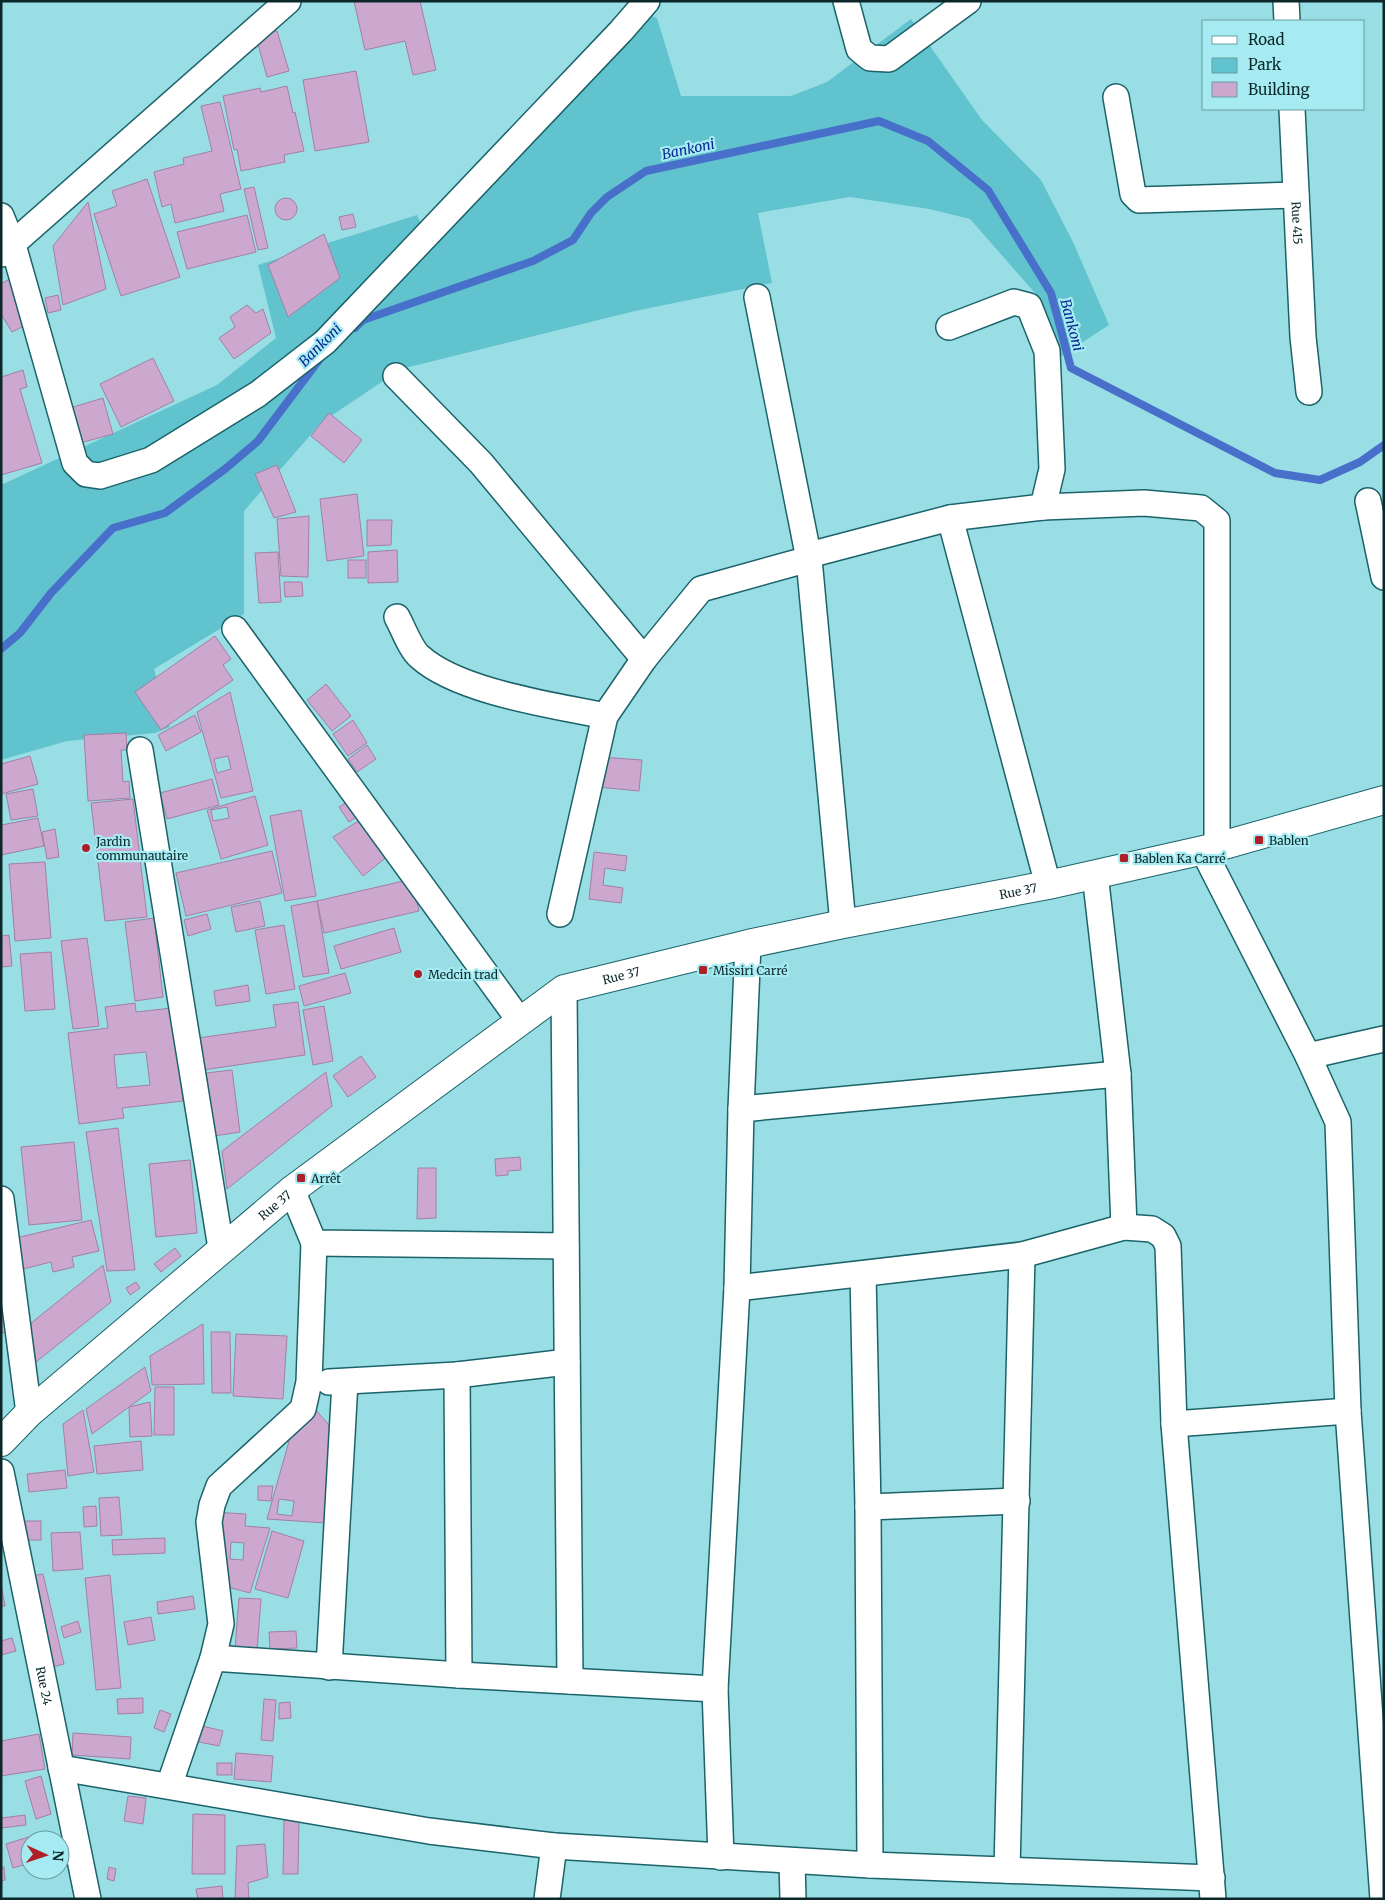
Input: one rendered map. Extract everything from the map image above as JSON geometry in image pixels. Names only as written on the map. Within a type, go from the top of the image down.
[{"type":"main road","name":"Rue 37","points":[[1,1442],[29,1413],[221,1248],[292,1190],[564,989],[748,944],[1048,885],[1210,848],[1384,800]]},
{"type":"street","points":[[7,249],[288,1]]},
{"type":"street","points":[[1,216],[7,249],[75,463],[86,474],[100,476],[151,460],[258,394],[325,342],[648,1]]},
{"type":"street","points":[[846,1],[859,49],[870,58],[889,60],[968,1]]},
{"type":"street","points":[[1286,1],[1287,20]]},
{"type":"street","points":[[1116,97],[1134,194],[1139,200],[1296,195]]},
{"type":"street","name":"Rue 415","points":[[1292,110],[1303,337],[1309,392]]},
{"type":"street","points":[[756,298],[809,557],[843,924]]},
{"type":"street","points":[[948,328],[1014,302],[1029,306],[1047,351],[1052,468],[1043,507]]},
{"type":"street","points":[[396,376],[481,463],[644,659]]},
{"type":"street","points":[[1368,501],[1384,577]]},
{"type":"street","points":[[560,914],[605,716],[644,659],[701,590],[809,557],[950,518],[1043,507],[1144,503],[1201,508],[1217,521],[1210,848],[1338,1122],[1348,1411],[1377,1729],[1383,1899]]},
{"type":"street","points":[[950,518],[1048,885]]},
{"type":"street","points":[[397,617],[419,656],[451,677],[504,694],[605,716]]},
{"type":"street","points":[[235,629],[520,1021]]},
{"type":"street","points":[[140,750],[221,1248]]},
{"type":"street","points":[[1095,874],[1118,1074],[1124,1228]]},
{"type":"street","points":[[721,1857],[715,1689],[737,1288],[741,1109],[748,944]]},
{"type":"street","points":[[564,989],[570,1681]]},
{"type":"street","points":[[1308,1056],[1384,1039]]},
{"type":"street","points":[[741,1109],[1118,1074]]},
{"type":"street","points":[[169,1786],[213,1658],[221,1624],[209,1522],[212,1505],[219,1486],[303,1409],[309,1382],[314,1243],[292,1190]]},
{"type":"street","points":[[1,1199],[29,1413]]},
{"type":"street","points":[[61,1768],[429,1830],[554,1846],[870,1865],[1007,1870],[1213,1888],[1174,1424],[1168,1246],[1163,1236],[1152,1229],[1124,1228],[1022,1255],[737,1288]]},
{"type":"street","points":[[314,1243],[566,1246]]},
{"type":"street","points":[[1007,1870],[1022,1255]]},
{"type":"street","points":[[862,1274],[868,1507],[870,1865]]},
{"type":"street","points":[[309,1382],[345,1382],[457,1374],[567,1362]]},
{"type":"street","points":[[457,1374],[459,1675]]},
{"type":"street","points":[[329,1667],[345,1382]]},
{"type":"street","points":[[1174,1424],[1348,1411]]},
{"type":"street","name":"Rue 24","points":[[1,1472],[88,1899]]},
{"type":"street","points":[[868,1507],[1016,1501]]},
{"type":"street","points":[[213,1658],[329,1667],[715,1689]]},
{"type":"street","points":[[547,1899],[554,1846]]},
{"type":"street","points":[[792,1860],[793,1899]]},
{"type":"green space","points":[[649,15],[657,18],[681,96],[791,96],[827,82],[911,19],[982,120],[1041,180],[1073,242],[1109,325],[1057,359],[1035,293],[970,219],[929,209],[850,197],[758,213],[772,283],[635,311],[401,369],[322,422],[244,511],[244,614],[154,669],[170,727],[155,733],[67,741],[1,760],[1,485],[217,385],[276,338],[258,265],[417,215],[426,235]]},
{"type":"building","points":[[354,1],[420,1],[436,70],[413,75],[405,41],[365,50]]},
{"type":"building","points":[[277,31],[289,71],[267,77],[256,37]]},
{"type":"building","points":[[356,71],[369,142],[315,151],[303,80]]},
{"type":"building","points":[[287,86],[304,151],[284,155],[285,162],[241,171],[237,149],[234,150],[223,96],[260,88],[261,92]]},
{"type":"building","points":[[220,102],[241,189],[220,194],[224,211],[175,223],[171,204],[162,207],[154,172],[184,164],[183,158],[212,151],[201,106]]},
{"type":"building","points":[[147,179],[180,277],[121,296],[94,214],[117,206],[112,191]]},
{"type":"building","points":[[254,187],[268,248],[258,250],[244,189]]},
{"type":"building","points":[[286,198],[294,201],[297,209],[294,217],[286,220],[278,217],[275,209],[278,201]]},
{"type":"building","points":[[88,202],[106,289],[63,305],[53,246]]},
{"type":"building","points":[[353,214],[356,227],[342,230],[339,217]]},
{"type":"building","points":[[247,215],[256,252],[187,269],[177,232]]},
{"type":"building","points":[[324,234],[340,278],[288,317],[268,265]]},
{"type":"building","points":[[11,278],[26,325],[12,332],[1,314],[1,284]]},
{"type":"building","points":[[58,295],[61,310],[48,313],[45,298]]},
{"type":"building","points":[[247,305],[256,313],[263,309],[271,333],[234,359],[219,338],[235,327],[230,317]]},
{"type":"building","points":[[153,358],[174,401],[121,427],[100,384]]},
{"type":"building","points":[[23,370],[27,387],[20,389],[42,463],[1,475],[1,377]]},
{"type":"building","points":[[103,398],[113,434],[80,443],[70,408]]},
{"type":"building","points":[[329,413],[362,440],[344,463],[311,436]]},
{"type":"building","points":[[277,465],[296,512],[274,518],[255,474]]},
{"type":"building","points":[[357,494],[364,556],[327,561],[320,499]]},
{"type":"building","points":[[309,516],[308,577],[281,576],[277,519]]},
{"type":"building","points":[[367,520],[392,520],[391,545],[367,546]]},
{"type":"building","points":[[397,550],[398,582],[368,583],[368,552]]},
{"type":"building","points":[[278,552],[281,602],[259,603],[255,553]]},
{"type":"building","points":[[348,560],[366,560],[366,578],[348,578]]},
{"type":"building","points":[[284,582],[302,582],[303,596],[285,597]]},
{"type":"building","points":[[215,636],[231,659],[223,665],[233,680],[161,730],[135,692]]},
{"type":"building","points":[[326,684],[351,716],[332,731],[307,700]]},
{"type":"building","points":[[230,692],[253,791],[221,798],[197,712]],"holes":[[[228,756],[231,769],[217,773],[214,759]]]},
{"type":"building","points":[[195,715],[201,732],[166,751],[158,735]]},
{"type":"building","points":[[353,720],[367,743],[348,756],[333,734]]},
{"type":"building","points":[[126,733],[127,750],[121,750],[123,782],[129,781],[130,798],[88,801],[84,735]]},
{"type":"building","points":[[367,745],[376,759],[357,772],[348,759]]},
{"type":"building","points":[[30,756],[38,784],[1,794],[1,764]]},
{"type":"building","points":[[600,757],[642,760],[639,791],[598,787]]},
{"type":"building","points":[[212,779],[219,805],[167,819],[160,793]]},
{"type":"building","points":[[33,789],[38,816],[11,820],[6,794]]},
{"type":"building","points":[[255,796],[268,845],[221,859],[207,810]],"holes":[[[227,807],[229,818],[213,821],[211,810]]]},
{"type":"building","points":[[353,798],[363,812],[349,822],[339,807]]},
{"type":"building","points":[[133,799],[147,917],[105,921],[91,803]]},
{"type":"building","points":[[301,810],[316,896],[285,901],[270,816]]},
{"type":"building","points":[[368,815],[394,851],[363,876],[333,837]]},
{"type":"building","points":[[38,818],[44,846],[1,855],[1,825]]},
{"type":"building","points":[[55,829],[59,857],[47,859],[42,832]]},
{"type":"building","points":[[272,851],[282,893],[186,916],[176,873]]},
{"type":"building","points":[[594,852],[627,856],[625,871],[605,868],[603,885],[623,888],[621,903],[589,899]]},
{"type":"building","points":[[45,862],[51,938],[15,941],[9,864]]},
{"type":"building","points":[[412,879],[419,911],[324,933],[317,901]]},
{"type":"building","points":[[260,901],[265,926],[236,932],[231,907]]},
{"type":"building","points":[[317,901],[329,973],[303,977],[291,906]]},
{"type":"building","points":[[207,914],[211,929],[188,936],[184,920]]},
{"type":"building","points":[[154,918],[163,997],[135,1001],[125,922]]},
{"type":"building","points":[[284,925],[295,989],[266,994],[255,930]]},
{"type":"building","points":[[394,928],[401,952],[341,969],[334,946]]},
{"type":"building","points":[[9,935],[12,966],[1,967],[1,936]]},
{"type":"building","points":[[87,938],[99,1026],[73,1029],[61,941]]},
{"type":"building","points":[[51,952],[55,1009],[25,1011],[20,954]]},
{"type":"building","points":[[345,973],[351,993],[304,1006],[299,986]]},
{"type":"building","points":[[248,985],[250,1001],[216,1006],[214,991]]},
{"type":"building","points":[[298,1002],[305,1055],[203,1070],[198,1038],[276,1027],[273,1005]]},
{"type":"building","points":[[135,1003],[136,1012],[172,1008],[183,1101],[122,1108],[124,1118],[79,1124],[68,1033],[108,1028],[105,1007]],"holes":[[[146,1052],[150,1085],[117,1088],[114,1055]]]},
{"type":"building","points":[[324,1006],[333,1061],[313,1065],[303,1010]]},
{"type":"building","points":[[361,1056],[376,1077],[348,1097],[333,1076]]},
{"type":"building","points":[[232,1070],[240,1132],[214,1136],[206,1073]]},
{"type":"building","points":[[326,1072],[332,1106],[227,1189],[222,1151]]},
{"type":"building","points":[[118,1128],[135,1270],[107,1271],[86,1132]]},
{"type":"building","points":[[74,1142],[82,1220],[29,1225],[21,1147]]},
{"type":"building","points":[[520,1157],[521,1170],[508,1171],[508,1175],[496,1176],[495,1159]]},
{"type":"building","points":[[190,1160],[197,1233],[156,1237],[149,1164]]},
{"type":"building","points":[[418,1168],[436,1168],[436,1218],[417,1219]]},
{"type":"building","points":[[91,1220],[99,1251],[72,1257],[74,1267],[53,1272],[51,1262],[23,1269],[16,1238]]},
{"type":"building","points":[[175,1248],[181,1256],[161,1272],[154,1264]]},
{"type":"building","points":[[103,1265],[111,1302],[36,1362],[30,1324]]},
{"type":"building","points":[[1,1282],[8,1332],[1,1333]]},
{"type":"building","points":[[136,1282],[140,1288],[130,1295],[126,1288]]},
{"type":"building","points":[[203,1324],[204,1384],[152,1385],[150,1356]]},
{"type":"building","points":[[211,1332],[230,1332],[231,1393],[212,1393]]},
{"type":"building","points":[[236,1334],[287,1336],[283,1399],[233,1396]]},
{"type":"building","points":[[145,1367],[151,1391],[92,1434],[86,1409]]},
{"type":"building","points":[[155,1387],[174,1387],[174,1435],[154,1435]]},
{"type":"building","points":[[150,1402],[152,1436],[130,1437],[129,1407]]},
{"type":"building","points":[[314,1408],[329,1425],[326,1523],[267,1519],[295,1420]],"holes":[[[279,1499],[294,1501],[292,1516],[277,1514]]]},
{"type":"building","points":[[83,1410],[94,1472],[68,1476],[63,1424]]},
{"type":"building","points":[[141,1441],[143,1470],[97,1474],[94,1446]]},
{"type":"building","points":[[65,1470],[67,1488],[29,1492],[27,1474]]},
{"type":"building","points":[[258,1486],[273,1486],[271,1501],[258,1500]]},
{"type":"building","points":[[119,1497],[122,1535],[101,1536],[99,1498]]},
{"type":"building","points":[[96,1506],[97,1526],[84,1527],[83,1507]]},
{"type":"building","points":[[211,1512],[246,1514],[245,1526],[270,1528],[250,1593],[224,1586]],"holes":[[[231,1542],[244,1543],[243,1560],[230,1559]]]},
{"type":"building","points":[[24,1521],[41,1521],[41,1540],[24,1540]]},
{"type":"building","points":[[272,1531],[304,1541],[288,1598],[255,1589]]},
{"type":"building","points":[[80,1532],[83,1569],[53,1571],[51,1533]]},
{"type":"building","points":[[165,1538],[165,1553],[113,1555],[112,1540]]},
{"type":"building","points":[[43,1574],[64,1664],[52,1667],[31,1576]]},
{"type":"building","points":[[110,1575],[121,1688],[96,1690],[85,1578]]},
{"type":"building","points":[[2,1590],[5,1606],[1,1606]]},
{"type":"building","points":[[193,1596],[195,1609],[158,1614],[157,1602]]},
{"type":"building","points":[[239,1598],[261,1599],[257,1651],[235,1649]]},
{"type":"building","points":[[151,1617],[155,1640],[128,1645],[124,1622]]},
{"type":"building","points":[[78,1621],[81,1632],[64,1638],[61,1627]]},
{"type":"building","points":[[296,1631],[297,1648],[270,1649],[269,1632]]},
{"type":"building","points":[[12,1638],[16,1651],[1,1655],[1,1641]]},
{"type":"building","points":[[143,1698],[143,1713],[118,1714],[117,1699]]},
{"type":"building","points":[[264,1699],[276,1700],[273,1741],[261,1740]]},
{"type":"building","points":[[290,1702],[291,1718],[279,1719],[279,1703]]},
{"type":"building","points":[[160,1710],[171,1714],[164,1732],[154,1728]]},
{"type":"building","points":[[198,1725],[223,1731],[219,1746],[194,1741]]},
{"type":"building","points":[[73,1733],[131,1737],[130,1759],[72,1755]]},
{"type":"building","points":[[39,1734],[45,1769],[1,1776],[1,1741]]},
{"type":"building","points":[[236,1753],[273,1756],[271,1782],[234,1779]]},
{"type":"building","points":[[217,1763],[232,1763],[232,1775],[217,1775]]},
{"type":"building","points":[[41,1776],[51,1814],[36,1819],[25,1781]]},
{"type":"building","points":[[128,1796],[146,1798],[143,1824],[124,1821]]},
{"type":"building","points":[[193,1814],[225,1815],[225,1874],[192,1874]]},
{"type":"building","points":[[25,1815],[26,1825],[1,1828],[1,1818]]},
{"type":"building","points":[[284,1820],[299,1821],[298,1874],[283,1874]]},
{"type":"building","points":[[20,1840],[20,1866],[13,1868],[6,1844]]},
{"type":"building","points":[[265,1844],[268,1877],[248,1883],[249,1899],[235,1899],[237,1846]]},
{"type":"building","points":[[1,1867],[4,1867],[5,1880],[1,1881]]},
{"type":"building","points":[[109,1867],[116,1869],[114,1881],[107,1879]]},
{"type":"building","points":[[222,1886],[223,1899],[198,1899],[196,1889]]},
{"type":"waterway","name":"Bankoni","points":[[355,328],[363,320],[533,261],[573,240],[591,213],[607,197],[646,171],[879,121],[928,141],[988,190],[1051,293],[1071,368],[1275,473],[1320,480],[1360,462],[1384,445]]},
{"type":"waterway","name":"Bankoni","points":[[1,649],[20,633],[51,593],[113,528],[165,513],[225,469],[258,441],[319,360]]},
{"type":"place","name":"Bablen","points":[[1259,840]]},
{"type":"place","name":"Jardin communautaire","points":[[86,848]]},
{"type":"place","name":"Bablen Ka Carré","points":[[1124,858]]},
{"type":"place","name":"Missiri Carré","points":[[703,970]]},
{"type":"place","name":"Medcin trad","points":[[418,974]]},
{"type":"place","name":"Arrêt","points":[[301,1178]]}]
